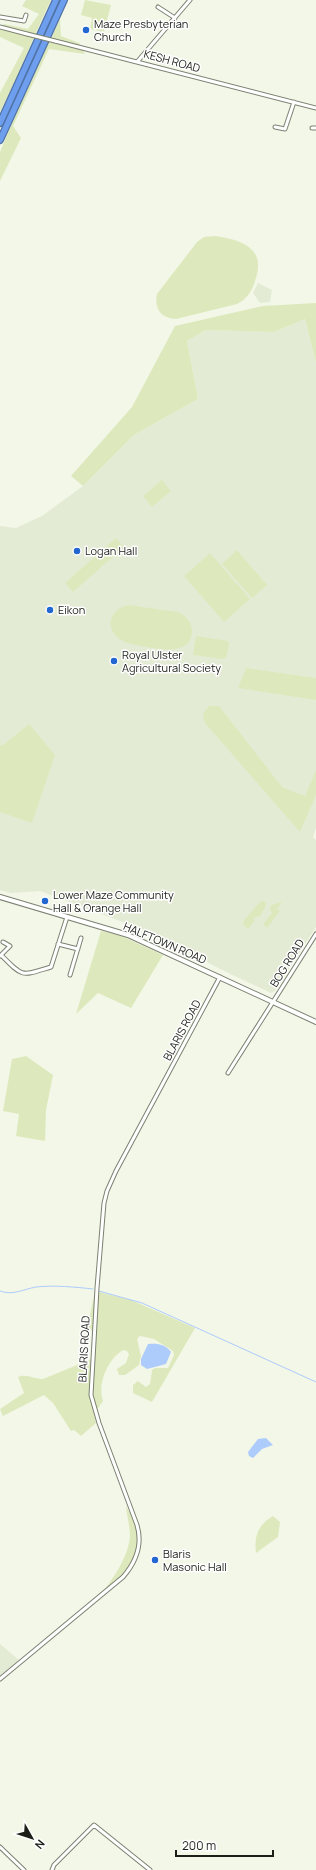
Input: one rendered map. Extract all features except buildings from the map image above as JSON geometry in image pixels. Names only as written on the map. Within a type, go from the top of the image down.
[{"type":"highway","points":[[0,123],[56,0]]},
{"type":"highway","points":[[0,140],[64,0]]},
{"type":"street","points":[[137,62],[190,0]]},
{"type":"street","points":[[158,7],[175,18]]},
{"type":"street","points":[[0,17],[24,22],[26,15]]},
{"type":"street","name":"KESH ROAD","points":[[0,27],[316,108]]},
{"type":"street","points":[[276,127],[285,129],[294,102]]},
{"type":"street","name":"HALFTOWN ROAD","points":[[0,897],[128,935],[316,1022]]},
{"type":"street","points":[[3,942],[10,946],[0,956],[17,972],[22,974],[30,974],[51,967],[67,917]]},
{"type":"street","name":"BOG ROAD","points":[[228,1073],[316,934]]},
{"type":"street","points":[[70,976],[81,938]]},
{"type":"street","points":[[58,944],[78,949]]},
{"type":"street","name":"BLARIS ROAD","points":[[0,1679],[123,1577],[132,1566],[137,1554],[140,1540],[137,1525],[98,1423],[91,1395],[96,1288],[104,1204],[112,1179],[220,977]]},
{"type":"street","points":[[52,1870],[54,1865],[94,1825],[150,1870]]},
{"type":"street","points":[[0,1848],[24,1870]]},
{"type":"shaded area","points":[[258,283],[272,290],[270,302],[260,303],[253,293]]},
{"type":"shaded area","points":[[305,319],[316,363],[316,828],[313,837],[316,840],[316,927],[275,991],[271,993],[220,969],[152,933],[40,891],[11,893],[0,890],[0,526],[16,528],[42,516],[83,486],[134,435],[198,399],[187,341],[206,330],[274,332]]},
{"type":"shaded area","points":[[0,1644],[19,1660],[0,1676]]},
{"type":"green space","points":[[26,0],[51,0],[0,112],[0,93],[24,48],[0,37],[0,30],[4,24],[28,29],[39,14],[22,6]]},
{"type":"green space","points":[[85,0],[111,5],[104,32],[90,29],[92,18],[81,15]]},
{"type":"green space","points":[[60,19],[61,36],[79,43],[85,54],[49,49],[13,126],[21,138],[0,181],[0,152],[34,70]]},
{"type":"green space","points":[[215,236],[243,243],[255,253],[258,261],[258,270],[251,291],[244,300],[237,304],[176,319],[166,317],[158,308],[156,299],[157,294],[197,242],[204,237]]},
{"type":"green space","points":[[316,303],[316,363],[305,319],[274,332],[206,330],[187,341],[198,399],[134,435],[83,486],[71,476],[132,407],[175,326],[263,306]]},
{"type":"green space","points":[[162,480],[171,491],[152,507],[143,496]]},
{"type":"green space","points":[[116,538],[124,547],[73,592],[65,583]]},
{"type":"green space","points":[[237,550],[267,585],[252,598],[222,564]]},
{"type":"green space","points":[[210,553],[250,599],[224,622],[184,576]]},
{"type":"green space","points":[[128,605],[178,612],[186,617],[191,625],[192,631],[190,640],[184,646],[176,649],[155,648],[127,643],[115,635],[111,623],[115,612]]},
{"type":"green space","points":[[196,636],[228,641],[229,645],[226,657],[223,659],[193,655]]},
{"type":"green space","points":[[246,668],[316,678],[316,700],[238,688]]},
{"type":"green space","points":[[209,706],[219,706],[282,787],[305,796],[316,770],[316,795],[300,832],[205,723],[203,714]]},
{"type":"green space","points":[[29,724],[55,755],[32,823],[0,812],[0,745],[3,745]]},
{"type":"green space","points":[[261,901],[266,902],[265,908],[259,917],[256,916],[253,920],[255,921],[248,929],[243,924],[244,920]]},
{"type":"green space","points":[[282,902],[277,909],[280,911],[267,928],[263,924],[272,913],[270,910],[271,905]]},
{"type":"green space","points":[[101,931],[119,935],[163,955],[131,1008],[98,993],[76,1014]]},
{"type":"green space","points":[[26,1056],[53,1075],[46,1110],[45,1141],[16,1136],[19,1114],[3,1111],[12,1059]]},
{"type":"green space","points":[[95,1291],[131,1300],[195,1328],[152,1402],[133,1393],[133,1385],[138,1381],[146,1387],[150,1384],[152,1370],[155,1368],[168,1368],[174,1355],[173,1351],[154,1339],[140,1336],[137,1339],[141,1356],[139,1365],[125,1375],[119,1375],[117,1369],[126,1363],[129,1354],[127,1351],[123,1350],[113,1359],[105,1372],[101,1387],[103,1401],[94,1414],[96,1423],[81,1436],[74,1430],[71,1431],[53,1403],[44,1395],[3,1416],[0,1409],[24,1393],[18,1377],[27,1376],[43,1379],[94,1358],[93,1331],[87,1329]]},
{"type":"green space","points":[[126,1506],[137,1531],[136,1551],[124,1573],[105,1589],[121,1564],[129,1544],[130,1533]]},
{"type":"green space","points":[[273,1516],[280,1522],[278,1537],[256,1553],[258,1532],[264,1523]]},
{"type":"water","points":[[148,1344],[161,1345],[169,1349],[171,1352],[166,1364],[147,1369],[141,1365],[141,1359]]},
{"type":"water","points":[[266,1438],[273,1445],[262,1449],[253,1458],[249,1456],[248,1452],[258,1439]]},
{"type":"waterway","points":[[0,1291],[9,1293],[36,1287],[50,1286],[93,1289]]},
{"type":"waterway","points":[[99,1291],[142,1303],[316,1382]]},
{"type":"place","name":"Maze Presbyterian Church","points":[[86,30]]},
{"type":"place","name":"Logan Hall","points":[[77,551]]},
{"type":"place","name":"Eikon","points":[[50,610]]},
{"type":"place","name":"Royal Ulster Agricultural Society","points":[[114,661]]},
{"type":"place","name":"Lower Maze Community Hall & Orange Hall","points":[[45,901]]},
{"type":"place","name":"Blaris Masonic Hall","points":[[155,1560]]}]
